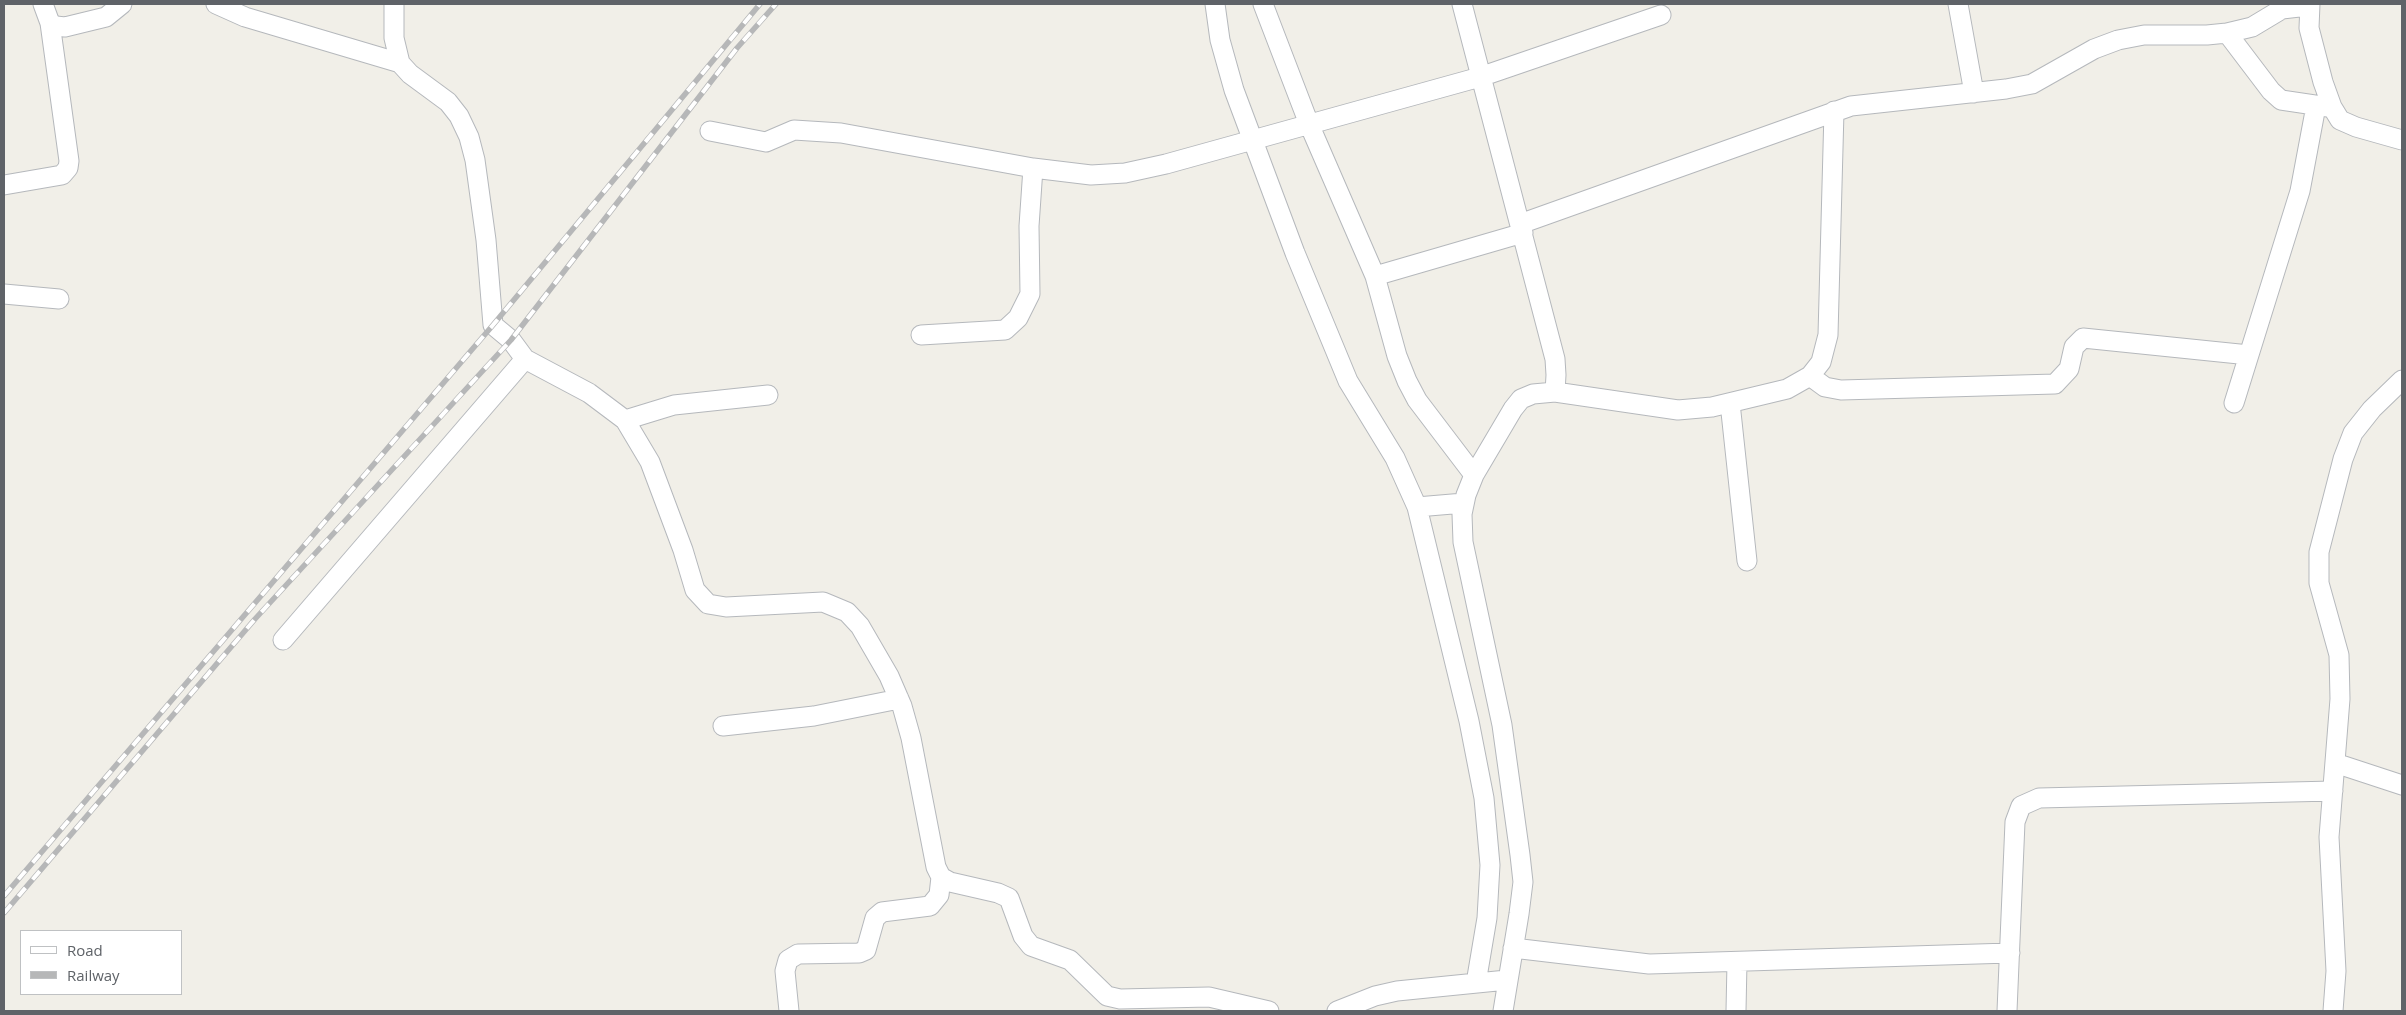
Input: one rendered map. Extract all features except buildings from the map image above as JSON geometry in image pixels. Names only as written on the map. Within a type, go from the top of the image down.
[{"type":"street","points":[[4,185],[62,175],[68,168],[69,161],[50,22],[42,4]]},
{"type":"street","points":[[50,22],[56,26],[65,27],[106,17],[122,4]]},
{"type":"street","points":[[216,4],[245,18],[400,63]]},
{"type":"street","points":[[394,4],[394,38],[400,63],[410,74],[448,102],[459,116],[469,136],[475,160],[486,240],[493,325],[511,340],[525,359],[589,393],[625,420],[650,462],[683,550],[695,590],[708,604],[726,607],[823,602],[846,612],[860,626],[889,676],[899,699],[911,738],[936,867],[941,876],[950,882],[998,892],[1009,898],[1023,936],[1031,946],[1070,960],[1108,996],[1120,999],[1209,997],[1269,1011]]},
{"type":"street","points":[[1215,4],[1220,40],[1232,83],[1261,138],[1295,253],[1348,381],[1395,458],[1420,506],[1469,721],[1484,798],[1490,865],[1487,918],[1476,983]]},
{"type":"street","points":[[1263,4],[1309,124],[1375,276],[1397,356],[1407,381],[1418,400],[1474,475]]},
{"type":"street","points":[[1462,4],[1555,359],[1555,392]]},
{"type":"street","points":[[1958,4],[1974,92]]},
{"type":"street","points":[[1375,276],[1521,228],[1851,106],[2032,84],[2094,49],[2118,40],[2144,36],[2227,33],[2252,27],[2282,6],[2309,5],[2308,28],[2324,107],[2234,403]]},
{"type":"street","points":[[710,131],[766,142],[794,130],[841,133],[1032,168],[1091,175],[1125,173],[1166,164],[1480,77],[1661,16]]},
{"type":"street","points":[[2227,33],[2271,91],[2281,100],[2324,107],[2340,120],[2356,127],[2402,140]]},
{"type":"street","points":[[1503,1011],[1522,882],[1502,725],[1463,542],[1462,514],[1474,475],[1513,409],[1521,399],[1533,394],[1555,392],[1678,410],[1730,403],[1787,389],[1810,376],[1821,362],[1828,335],[1834,111]]},
{"type":"street","points":[[921,335],[1005,330],[1018,318],[1030,294],[1029,226],[1032,168]]},
{"type":"street","points":[[4,294],[59,299]]},
{"type":"street","points":[[1810,376],[1825,386],[1841,390],[2055,384],[2069,368],[2074,347],[2083,338],[2249,355]]},
{"type":"street","points":[[283,640],[525,359]]},
{"type":"street","points":[[2333,1011],[2336,971],[2329,837],[2340,699],[2338,655],[2319,583],[2319,552],[2343,459],[2353,434],[2372,409],[2402,380]]},
{"type":"street","points":[[625,420],[674,405],[768,394]]},
{"type":"street","points":[[1730,403],[1747,561]]},
{"type":"street","points":[[1420,506],[1464,503]]},
{"type":"street","points":[[723,726],[814,716],[899,699]]},
{"type":"street","points":[[2335,763],[2402,785]]},
{"type":"street","points":[[2007,1011],[2015,822],[2021,806],[2039,798],[2333,791]]},
{"type":"street","points":[[789,1011],[785,971],[788,960],[798,954],[859,953],[866,950],[875,918],[882,912],[930,906],[939,895],[941,876]]},
{"type":"street","points":[[1513,948],[1649,964],[2010,953]]},
{"type":"street","points":[[1736,1011],[1737,962]]},
{"type":"street","points":[[1337,1011],[1375,996],[1397,991],[1507,980]]},
{"type":"railway","points":[[4,896],[493,325],[760,4]]},
{"type":"railway","points":[[4,913],[255,619],[511,340],[737,48],[776,4]]}]
